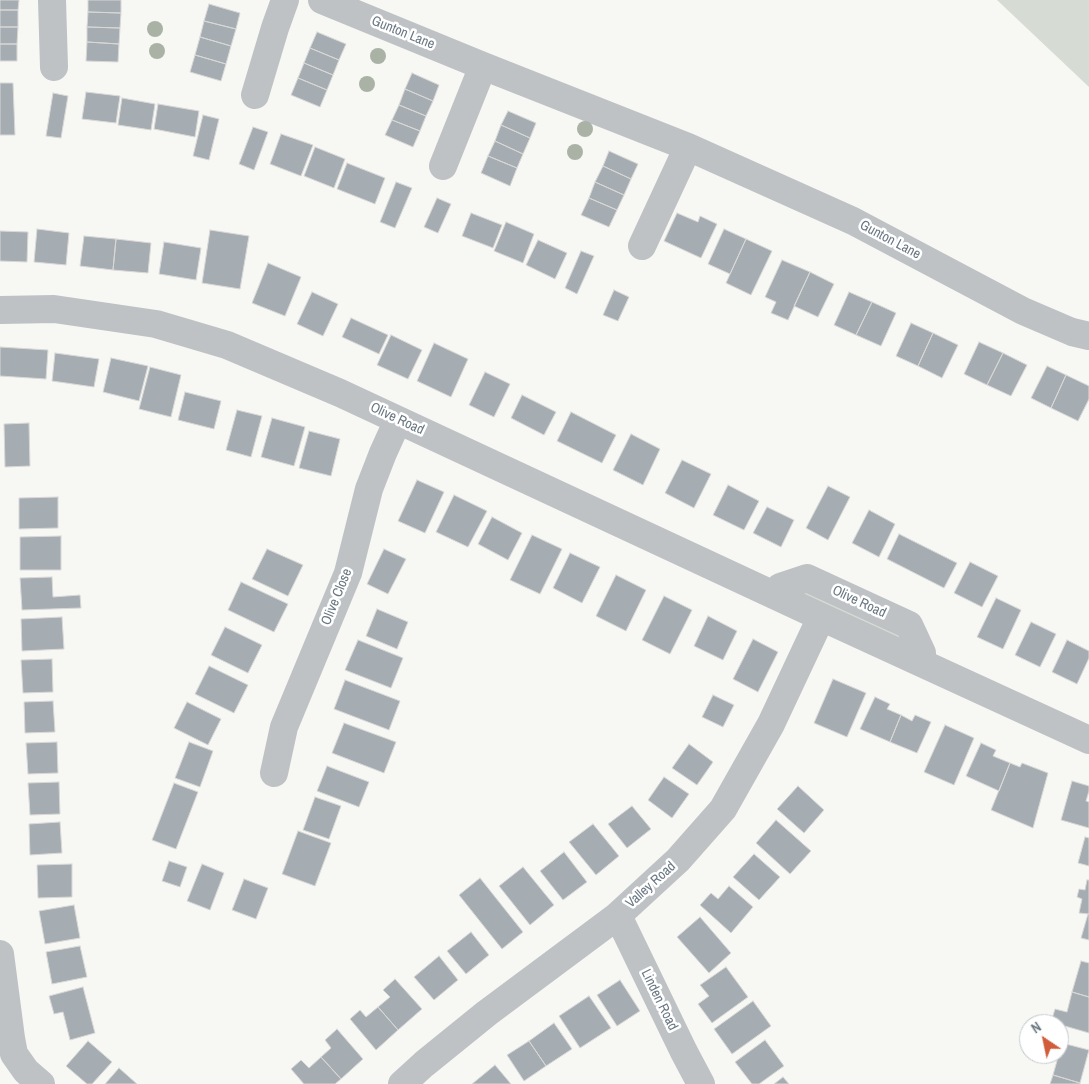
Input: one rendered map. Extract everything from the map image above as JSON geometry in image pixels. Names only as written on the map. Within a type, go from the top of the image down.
[{"type":"street","points":[[52,0],[54,67]]},
{"type":"street","points":[[256,95],[285,0]]},
{"type":"street","name":"Gunton Lane","points":[[322,0],[688,147],[853,221],[1024,311],[1072,332],[1089,336]]},
{"type":"street","points":[[443,166],[483,66]]},
{"type":"street","points":[[642,246],[688,147]]},
{"type":"street","name":"Olive Road","points":[[0,310],[54,309],[156,324],[227,345],[340,393],[1089,740]]},
{"type":"street","name":"Olive Close","points":[[274,773],[284,727],[348,573],[369,489],[398,420]]},
{"type":"street","name":"Olive Road","points":[[775,595],[780,587],[807,578],[909,625],[922,653],[921,663]]},
{"type":"street","name":"Valley Road","points":[[402,1084],[487,1013],[616,917],[678,860],[723,809],[771,724],[817,626],[819,616]]},
{"type":"street","name":"Linden Road","points":[[616,917],[622,924],[701,1084]]},
{"type":"street","points":[[0,954],[5,1040],[26,1071],[41,1084]]},
{"type":"shaded area","points":[[997,0],[1089,0],[1089,87]]},
{"type":"shaded area","points":[[801,590],[905,634],[906,644],[802,599]]},
{"type":"building","points":[[0,0],[19,0],[18,10],[0,10]]},
{"type":"building","points":[[88,0],[121,0],[121,13],[88,12]]},
{"type":"building","points":[[209,4],[240,13],[236,29],[204,21]]},
{"type":"building","points":[[0,10],[18,10],[18,27],[0,27]]},
{"type":"building","points":[[88,12],[121,13],[120,28],[87,27]]},
{"type":"building","points":[[204,21],[236,29],[231,46],[200,37]]},
{"type":"building","points":[[0,27],[18,27],[17,44],[0,44]]},
{"type":"building","points":[[87,27],[120,28],[119,44],[87,42]]},
{"type":"building","points":[[317,32],[346,44],[339,60],[310,48]]},
{"type":"building","points":[[200,37],[231,46],[226,64],[195,55]]},
{"type":"building","points":[[87,42],[119,44],[118,62],[86,61]]},
{"type":"building","points":[[0,44],[17,44],[17,61],[0,61]]},
{"type":"building","points":[[310,48],[339,60],[333,75],[304,63]]},
{"type":"building","points":[[195,55],[226,64],[221,81],[190,72]]},
{"type":"building","points":[[304,63],[333,75],[327,90],[298,78]]},
{"type":"building","points":[[412,73],[439,85],[433,101],[405,89]]},
{"type":"building","points":[[298,78],[327,90],[320,107],[291,95]]},
{"type":"building","points":[[0,83],[13,83],[15,135],[0,135]]},
{"type":"building","points":[[405,89],[433,101],[426,116],[399,105]]},
{"type":"building","points":[[86,92],[120,96],[116,123],[82,119]]},
{"type":"building","points":[[53,93],[68,96],[61,138],[46,136]]},
{"type":"building","points":[[122,98],[155,104],[151,130],[118,125]]},
{"type":"building","points":[[158,104],[199,111],[195,137],[154,129]]},
{"type":"building","points":[[399,105],[426,116],[420,131],[392,120]]},
{"type":"building","points":[[508,111],[536,123],[530,138],[501,125]]},
{"type":"building","points":[[203,115],[219,119],[209,160],[193,156]]},
{"type":"building","points":[[392,120],[420,131],[413,147],[385,135]]},
{"type":"building","points":[[501,125],[530,138],[523,154],[495,141]]},
{"type":"building","points":[[253,127],[268,132],[254,170],[239,164]]},
{"type":"building","points":[[281,134],[313,145],[301,176],[270,164]]},
{"type":"building","points":[[495,141],[523,154],[517,168],[488,156]]},
{"type":"building","points":[[315,147],[345,159],[334,188],[304,176]]},
{"type":"building","points":[[609,151],[638,164],[631,179],[603,166]]},
{"type":"building","points":[[488,156],[517,168],[510,186],[481,173]]},
{"type":"building","points":[[347,163],[385,178],[375,204],[337,189]]},
{"type":"building","points":[[603,166],[631,179],[624,195],[595,182]]},
{"type":"building","points":[[396,182],[412,188],[395,228],[380,222]]},
{"type":"building","points":[[595,182],[624,195],[617,210],[589,198]]},
{"type":"building","points":[[437,198],[451,204],[438,233],[424,227]]},
{"type":"building","points":[[589,198],[617,210],[609,227],[581,215]]},
{"type":"building","points":[[471,213],[502,225],[493,248],[462,236]]},
{"type":"building","points":[[677,213],[698,222],[700,216],[717,224],[701,258],[664,241]]},
{"type":"building","points":[[506,222],[534,234],[523,263],[494,251]]},
{"type":"building","points":[[37,229],[69,233],[66,265],[34,262]]},
{"type":"building","points":[[724,229],[746,239],[730,274],[708,264]]},
{"type":"building","points":[[210,230],[249,236],[240,289],[202,283]]},
{"type":"building","points":[[0,231],[28,232],[27,262],[0,261]]},
{"type":"building","points":[[84,236],[116,239],[113,270],[80,266]]},
{"type":"building","points":[[116,239],[151,243],[148,273],[113,270]]},
{"type":"building","points":[[746,239],[772,251],[751,295],[726,283]]},
{"type":"building","points":[[538,240],[567,253],[555,279],[526,265]]},
{"type":"building","points":[[164,242],[201,248],[196,280],[159,274]]},
{"type":"building","points":[[581,251],[594,256],[577,294],[565,288]]},
{"type":"building","points":[[782,260],[810,272],[788,320],[771,313],[776,302],[765,297]]},
{"type":"building","points":[[268,263],[301,277],[285,316],[252,303]]},
{"type":"building","points":[[810,272],[834,284],[818,317],[794,306]]},
{"type":"building","points":[[614,290],[629,297],[618,321],[603,315]]},
{"type":"building","points":[[312,292],[338,304],[323,336],[297,324]]},
{"type":"building","points":[[849,292],[872,302],[856,335],[834,325]]},
{"type":"building","points":[[872,302],[896,313],[881,346],[856,335]]},
{"type":"building","points":[[351,318],[388,335],[379,354],[342,337]]},
{"type":"building","points":[[911,323],[933,333],[918,366],[896,356]]},
{"type":"building","points":[[933,333],[958,345],[942,378],[918,366]]},
{"type":"building","points":[[391,335],[422,350],[408,379],[377,365]]},
{"type":"building","points":[[979,342],[1003,353],[987,385],[964,374]]},
{"type":"building","points":[[434,343],[468,359],[451,397],[417,381]]},
{"type":"building","points":[[0,347],[48,350],[46,379],[0,376]]},
{"type":"building","points":[[55,353],[99,359],[94,387],[52,381]]},
{"type":"building","points":[[1003,353],[1027,365],[1011,396],[987,385]]},
{"type":"building","points":[[111,358],[148,366],[139,401],[103,392]]},
{"type":"building","points":[[1047,366],[1066,375],[1051,408],[1031,398]]},
{"type":"building","points":[[150,367],[181,375],[171,417],[139,409]]},
{"type":"building","points":[[485,372],[510,384],[494,417],[469,405]]},
{"type":"building","points":[[1066,375],[1089,386],[1089,399],[1078,421],[1051,408]]},
{"type":"building","points":[[185,392],[221,401],[214,429],[178,420]]},
{"type":"building","points":[[522,395],[556,412],[544,435],[511,418]]},
{"type":"building","points":[[237,410],[262,416],[251,457],[226,450]]},
{"type":"building","points":[[571,412],[616,435],[602,463],[557,441]]},
{"type":"building","points":[[272,418],[305,427],[294,466],[261,457]]},
{"type":"building","points":[[29,423],[30,466],[5,467],[4,424]]},
{"type":"building","points":[[309,431],[340,439],[331,476],[299,468]]},
{"type":"building","points":[[631,434],[660,449],[643,485],[613,470]]},
{"type":"building","points":[[682,460],[711,474],[694,508],[665,493]]},
{"type":"building","points":[[417,480],[444,492],[425,533],[398,521]]},
{"type":"building","points":[[728,485],[759,501],[744,530],[713,515]]},
{"type":"building","points":[[828,486],[850,497],[828,540],[806,528]]},
{"type":"building","points":[[454,495],[487,511],[468,547],[436,532]]},
{"type":"building","points":[[58,497],[58,528],[19,529],[19,498]]},
{"type":"building","points":[[767,507],[794,520],[781,547],[753,533]]},
{"type":"building","points":[[869,510],[895,524],[879,557],[852,543]]},
{"type":"building","points":[[492,517],[522,533],[508,560],[478,544]]},
{"type":"building","points":[[899,534],[957,563],[944,588],[887,559]]},
{"type":"building","points":[[532,535],[562,549],[540,594],[510,580]]},
{"type":"building","points":[[61,536],[61,570],[20,570],[20,537]]},
{"type":"building","points":[[267,549],[303,565],[288,596],[252,579]]},
{"type":"building","points":[[384,549],[406,559],[388,594],[367,584]]},
{"type":"building","points":[[570,553],[600,567],[582,603],[553,588]]},
{"type":"building","points":[[970,562],[998,576],[982,607],[954,593]]},
{"type":"building","points":[[616,575],[646,590],[626,631],[596,616]]},
{"type":"building","points":[[52,577],[53,597],[80,595],[81,608],[22,610],[20,578]]},
{"type":"building","points":[[241,582],[288,604],[274,632],[228,610]]},
{"type":"building","points":[[664,596],[692,610],[670,654],[642,640]]},
{"type":"building","points":[[996,598],[1021,610],[1003,649],[977,637]]},
{"type":"building","points":[[377,609],[408,622],[397,649],[366,636]]},
{"type":"building","points":[[708,616],[737,631],[723,660],[694,646]]},
{"type":"building","points":[[62,617],[64,649],[22,651],[21,619]]},
{"type":"building","points":[[1031,622],[1056,634],[1040,667],[1015,655]]},
{"type":"building","points":[[225,627],[262,645],[248,673],[211,655]]},
{"type":"building","points":[[753,639],[778,652],[758,692],[733,679]]},
{"type":"building","points":[[358,640],[403,658],[391,688],[345,670]]},
{"type":"building","points":[[1067,640],[1089,651],[1089,658],[1077,684],[1052,672]]},
{"type":"building","points":[[52,659],[53,692],[23,693],[21,660]]},
{"type":"building","points":[[209,666],[248,685],[234,713],[195,694]]},
{"type":"building","points":[[833,679],[866,693],[847,737],[814,723]]},
{"type":"building","points":[[345,680],[400,701],[389,730],[334,709]]},
{"type":"building","points":[[713,695],[734,705],[723,727],[702,717]]},
{"type":"building","points":[[875,697],[890,704],[887,709],[901,715],[890,742],[860,729]]},
{"type":"building","points":[[53,701],[55,732],[25,733],[24,702]]},
{"type":"building","points":[[187,702],[221,719],[208,745],[174,728]]},
{"type":"building","points":[[901,715],[912,721],[915,715],[931,722],[917,753],[890,742]]},
{"type":"building","points":[[344,723],[396,742],[384,773],[332,753]]},
{"type":"building","points":[[945,725],[974,738],[954,785],[924,772]]},
{"type":"building","points":[[57,742],[58,773],[28,774],[26,743]]},
{"type":"building","points":[[189,742],[213,751],[200,787],[175,778]]},
{"type":"building","points":[[981,743],[996,750],[993,756],[1010,763],[999,791],[966,776]]},
{"type":"building","points":[[689,744],[713,762],[697,785],[672,768]]},
{"type":"building","points":[[1010,763],[1020,767],[1022,763],[1048,773],[1033,828],[991,810]]},
{"type":"building","points":[[327,766],[369,782],[359,807],[317,791]]},
{"type":"building","points":[[664,777],[689,794],[672,818],[648,800]]},
{"type":"building","points":[[1072,781],[1089,786],[1086,801],[1089,802],[1089,828],[1061,820]]},
{"type":"building","points":[[59,782],[60,814],[30,815],[28,783]]},
{"type":"building","points":[[174,783],[198,792],[176,849],[152,840]]},
{"type":"building","points":[[798,786],[824,810],[804,833],[777,809]]},
{"type":"building","points":[[315,797],[341,806],[329,839],[303,830]]},
{"type":"building","points":[[632,806],[651,829],[627,848],[608,824]]},
{"type":"building","points":[[776,820],[811,851],[790,874],[756,843]]},
{"type":"building","points":[[60,822],[62,853],[30,855],[29,824]]},
{"type":"building","points":[[593,824],[619,856],[596,875],[569,842]]},
{"type":"building","points":[[298,831],[331,843],[315,886],[282,874]]},
{"type":"building","points":[[1085,837],[1089,838],[1089,866],[1078,863]]},
{"type":"building","points":[[564,852],[587,882],[563,900],[540,871]]},
{"type":"building","points":[[754,854],[780,877],[759,900],[733,877]]},
{"type":"building","points":[[169,861],[187,867],[180,887],[162,881]]},
{"type":"building","points":[[72,864],[72,897],[38,898],[37,865]]},
{"type":"building","points":[[202,864],[224,873],[210,910],[187,901]]},
{"type":"building","points":[[523,867],[554,905],[530,925],[499,886]]},
{"type":"building","points":[[480,878],[523,932],[502,949],[459,895]]},
{"type":"building","points":[[244,879],[268,888],[256,919],[232,910]]},
{"type":"building","points":[[1087,880],[1089,880],[1089,914],[1079,913],[1082,899],[1077,897],[1079,889],[1085,890]]},
{"type":"building","points":[[729,886],[753,907],[731,933],[700,905],[711,893],[718,899]]},
{"type":"building","points":[[74,905],[80,938],[45,944],[39,911]]},
{"type":"building","points":[[1089,914],[1089,940],[1081,938]]},
{"type":"building","points":[[700,917],[731,953],[709,973],[677,937]]},
{"type":"building","points":[[471,932],[489,955],[466,974],[447,951]]},
{"type":"building","points":[[80,946],[87,977],[52,984],[46,952]]},
{"type":"building","points":[[439,956],[458,980],[434,1000],[414,977]]},
{"type":"building","points":[[1081,961],[1089,963],[1089,997],[1072,992]]},
{"type":"building","points":[[726,967],[748,997],[712,1023],[698,1004],[709,996],[700,985]]},
{"type":"building","points":[[395,979],[422,1009],[398,1030],[378,1007],[390,997],[383,990]]},
{"type":"building","points":[[620,980],[640,1011],[617,1026],[597,995]]},
{"type":"building","points":[[83,987],[95,1033],[70,1040],[63,1012],[54,1014],[49,996]]},
{"type":"building","points":[[1072,992],[1089,997],[1089,1033],[1069,1027],[1069,1014],[1053,1014],[1055,1009],[1067,1012]]},
{"type":"building","points":[[589,996],[611,1028],[580,1048],[559,1016]]},
{"type":"building","points":[[753,1001],[771,1026],[732,1054],[714,1029]]},
{"type":"building","points":[[378,1007],[398,1030],[376,1050],[350,1019],[360,1010],[366,1017]]},
{"type":"building","points":[[554,1023],[572,1049],[546,1066],[529,1041]]},
{"type":"building","points":[[337,1029],[363,1059],[341,1079],[321,1057],[331,1048],[325,1040]]},
{"type":"building","points":[[765,1040],[784,1066],[759,1084],[752,1084],[735,1062]]},
{"type":"building","points":[[88,1041],[112,1062],[92,1084],[87,1084],[66,1066]]},
{"type":"building","points":[[529,1041],[546,1066],[524,1081],[507,1055]]},
{"type":"building","points":[[1069,1045],[1089,1050],[1080,1083],[1053,1075],[1056,1064],[1069,1064]]},
{"type":"building","points":[[321,1057],[341,1079],[335,1084],[304,1084],[291,1069],[301,1060],[309,1068]]},
{"type":"building","points":[[495,1065],[511,1084],[472,1084]]},
{"type":"building","points":[[119,1068],[137,1084],[105,1084]]},
{"type":"building","points":[[1053,1075],[1080,1083],[1080,1084],[1050,1084]]},
{"type":"building","points":[[783,1077],[789,1084],[774,1084]]}]
